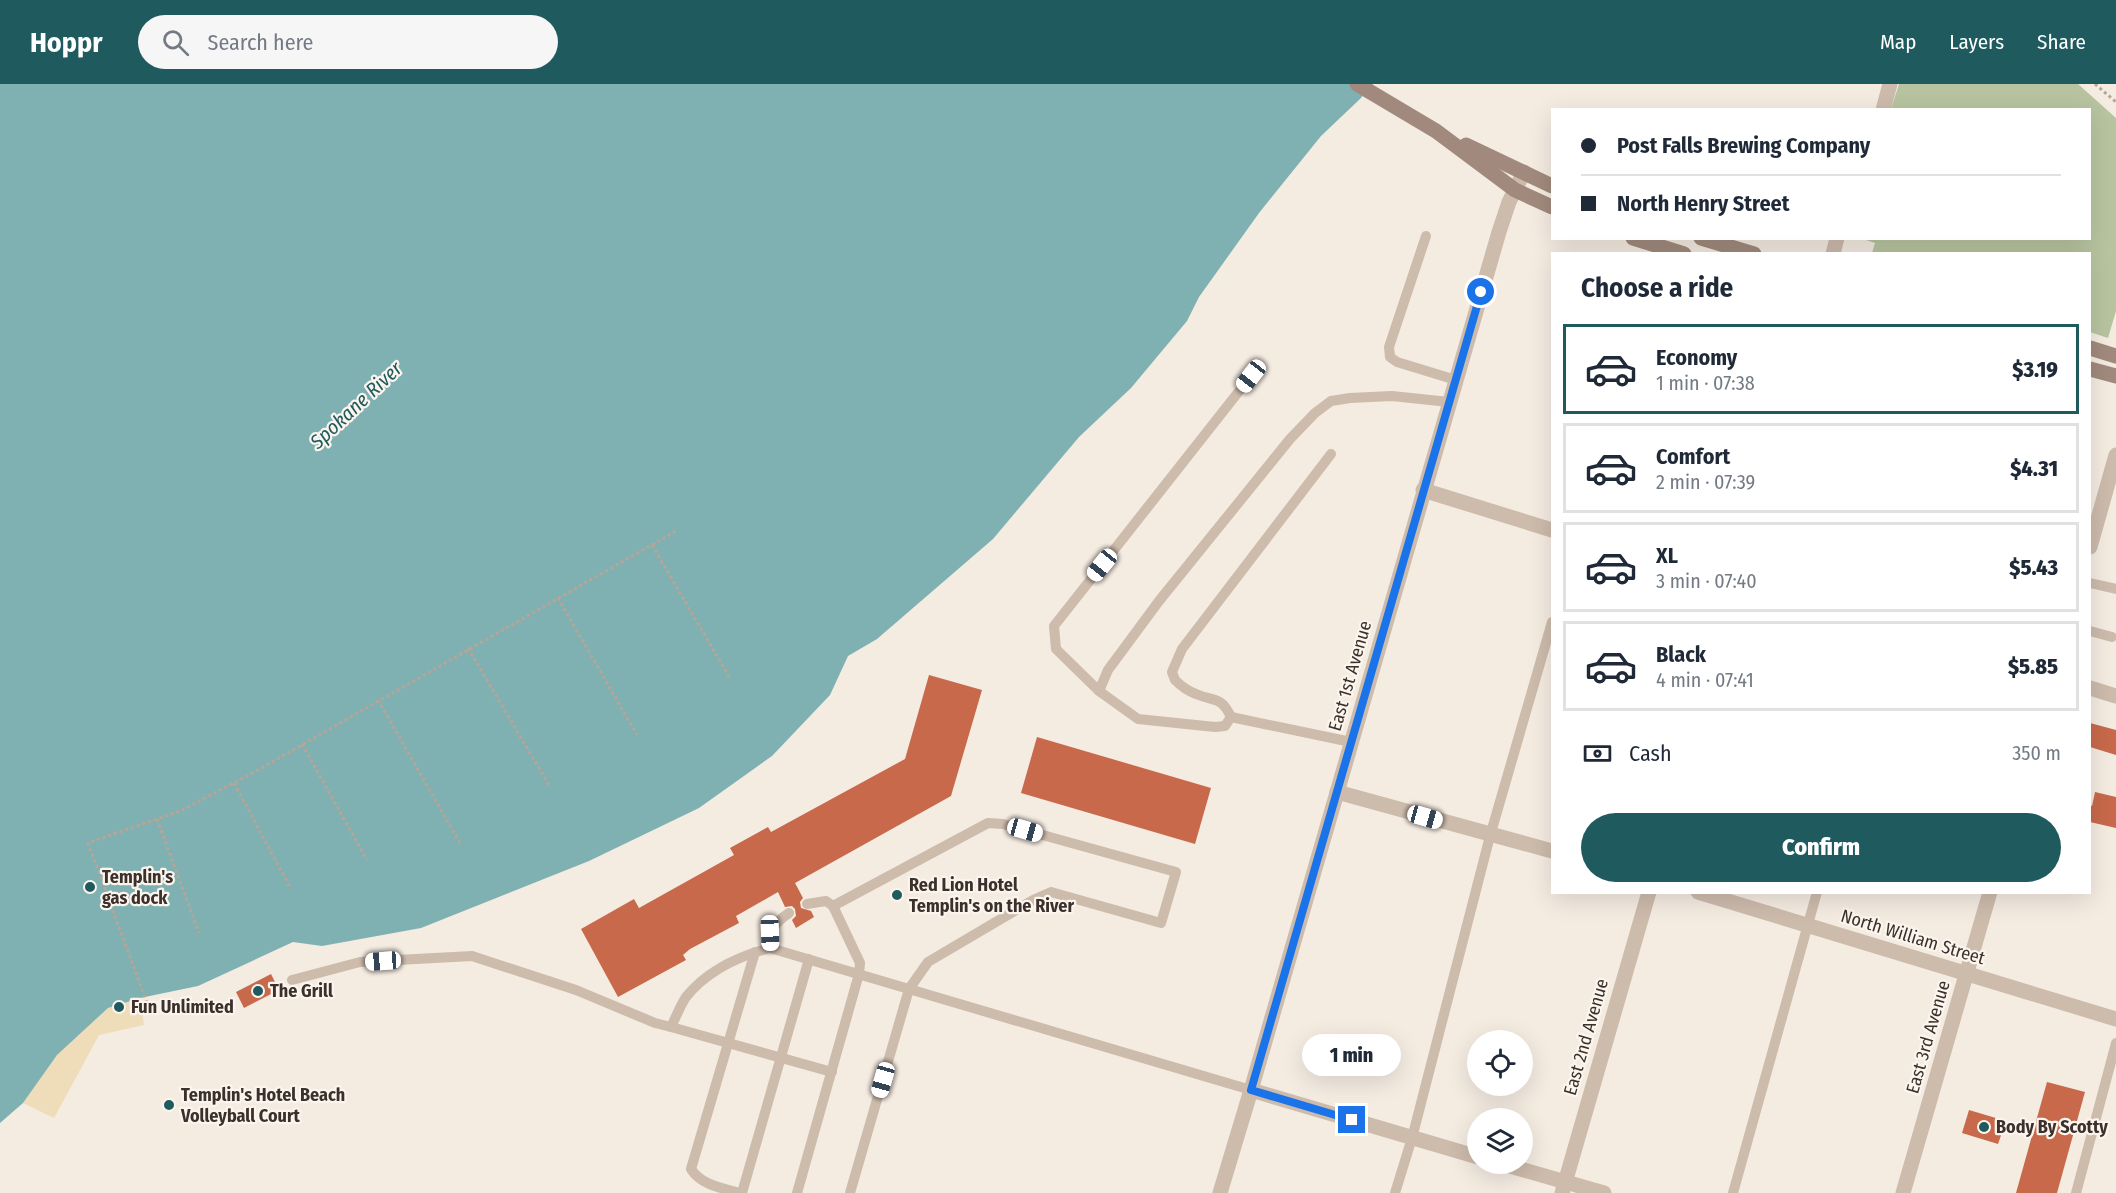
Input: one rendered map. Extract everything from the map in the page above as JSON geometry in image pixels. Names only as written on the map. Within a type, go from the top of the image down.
[{"type":"main road","points":[[1357,84],[1436,131],[1551,186]]},
{"type":"main road","points":[[1436,131],[1515,190],[1551,207]]},
{"type":"main road","points":[[1637,240],[1662,251]]},
{"type":"main road","points":[[1708,240],[1747,252]]},
{"type":"main road","points":[[2091,348],[2116,356]]},
{"type":"main road","points":[[2091,369],[2116,376]]},
{"type":"street","points":[[1884,108],[1890,84]]},
{"type":"street","name":"East 1st Avenue","points":[[1220,1193],[1499,232],[1524,172]]},
{"type":"street","points":[[2091,542],[2116,455]]},
{"type":"street","points":[[1423,490],[1551,530]]},
{"type":"street","points":[[2091,688],[2116,696]]},
{"type":"street","points":[[1337,792],[1551,852]]},
{"type":"street","name":"East 2nd Avenue","points":[[1564,1187],[1647,894]]},
{"type":"street","name":"North William Street","points":[[1705,894],[2116,1019]]},
{"type":"street","name":"East 3rd Avenue","points":[[1903,1193],[1989,894]]},
{"type":"street","points":[[1251,1090],[1467,1153]]},
{"type":"street","points":[[1530,1174],[1564,1187],[1605,1193]]},
{"type":"lane","points":[[1426,236],[1389,347],[1390,357],[1396,362],[1456,380]]},
{"type":"lane","points":[[1231,717],[1225,726],[1215,727],[1138,718],[1099,691],[1056,649],[1054,626],[1251,376]]},
{"type":"lane","points":[[1099,691],[1108,670],[1153,609],[1290,439],[1315,413],[1331,401],[1350,398],[1392,396],[1449,402]]},
{"type":"lane","points":[[1231,717],[1226,705],[1220,701],[1198,695],[1175,680],[1172,672],[1175,661],[1209,610],[1331,454]]},
{"type":"lane","points":[[2091,583],[2116,590]]},
{"type":"lane","points":[[1395,1193],[1412,1138],[1490,836],[1551,624]]},
{"type":"lane","points":[[2091,631],[2112,637]]},
{"type":"lane","points":[[1231,717],[1351,742]]},
{"type":"lane","points":[[833,906],[988,824],[1003,824],[1176,872],[1161,923],[1051,892],[1033,900],[928,962],[909,989],[850,1193]]},
{"type":"lane","points":[[1733,1193],[1816,894]]},
{"type":"lane","points":[[797,1193],[861,963],[833,906],[826,901],[807,904]]},
{"type":"lane","points":[[770,948],[770,933],[777,920],[789,913]]},
{"type":"lane","points":[[671,1027],[686,998],[708,974],[755,952],[770,948],[1251,1090]]},
{"type":"lane","points":[[755,952],[691,1169],[695,1176],[708,1184],[741,1193],[809,959]]},
{"type":"lane","points":[[292,980],[360,962],[472,956],[576,990],[655,1023],[832,1072]]},
{"type":"lane","points":[[2076,1193],[2116,1043]]},
{"type":"path","points":[[2095,84],[2116,102]]},
{"type":"path","points":[[147,1003],[88,843],[180,811],[234,783],[676,531]]},
{"type":"path","points":[[652,545],[731,680]]},
{"type":"path","points":[[558,598],[637,735]]},
{"type":"path","points":[[468,648],[549,785]]},
{"type":"path","points":[[378,700],[460,843]]},
{"type":"path","points":[[302,744],[367,861]]},
{"type":"path","points":[[234,783],[291,889]]},
{"type":"path","points":[[157,819],[199,933]]},
{"type":"green space","points":[[1899,84],[2078,84],[2116,118],[2116,311],[2108,338],[2091,332],[2091,252],[1872,252],[1875,243],[1866,240],[2091,240],[2091,108],[1891,108]]},
{"type":"sand","points":[[140,998],[144,1025],[99,1035],[54,1118],[23,1103],[57,1055],[108,1008]]},
{"type":"water","name":"Spokane River","points":[[0,84],[1373,84],[1321,136],[1259,213],[1199,297],[1187,321],[1131,388],[1079,437],[993,539],[877,639],[848,656],[830,695],[772,756],[699,808],[589,861],[421,928],[322,946],[293,942],[198,986],[140,998],[108,1008],[57,1055],[23,1103],[0,1123]]},
{"type":"building","points":[[929,675],[982,690],[951,796],[795,883],[803,898],[800,902],[801,908],[811,911],[814,917],[796,928],[792,920],[796,916],[795,909],[792,906],[785,907],[778,892],[736,916],[739,923],[690,949],[683,955],[686,960],[618,997],[581,929],[634,899],[639,908],[734,855],[730,848],[768,827],[771,832],[905,759]]},
{"type":"building","points":[[2091,723],[2116,730],[2116,755],[2091,747]]},
{"type":"building","points":[[1037,737],[1211,788],[1195,844],[1021,793]]},
{"type":"building","points":[[2095,792],[2116,797],[2116,828],[2091,822]]},
{"type":"building","name":"The Grill","points":[[271,974],[279,990],[244,1008],[236,992]]},
{"type":"building","points":[[2047,1082],[2085,1092],[2057,1193],[2016,1193]]},
{"type":"building","name":"Body By Scotty","points":[[1969,1110],[2006,1121],[1998,1144],[1962,1133]]},
{"type":"place","name":"Templin's gas dock","points":[[90,887]]},
{"type":"place","name":"Red Lion Hotel Templin's on the River","points":[[897,895]]},
{"type":"place","name":"The Grill","points":[[258,991]]},
{"type":"place","name":"Fun Unlimited","points":[[119,1007]]},
{"type":"place","name":"Templin's Hotel Beach Volleyball Court","points":[[169,1105]]},
{"type":"place","name":"Body By Scotty","points":[[1984,1127]]},
{"type":"route","points":[[1352,1120],[1251,1090],[1481,292]]}]
